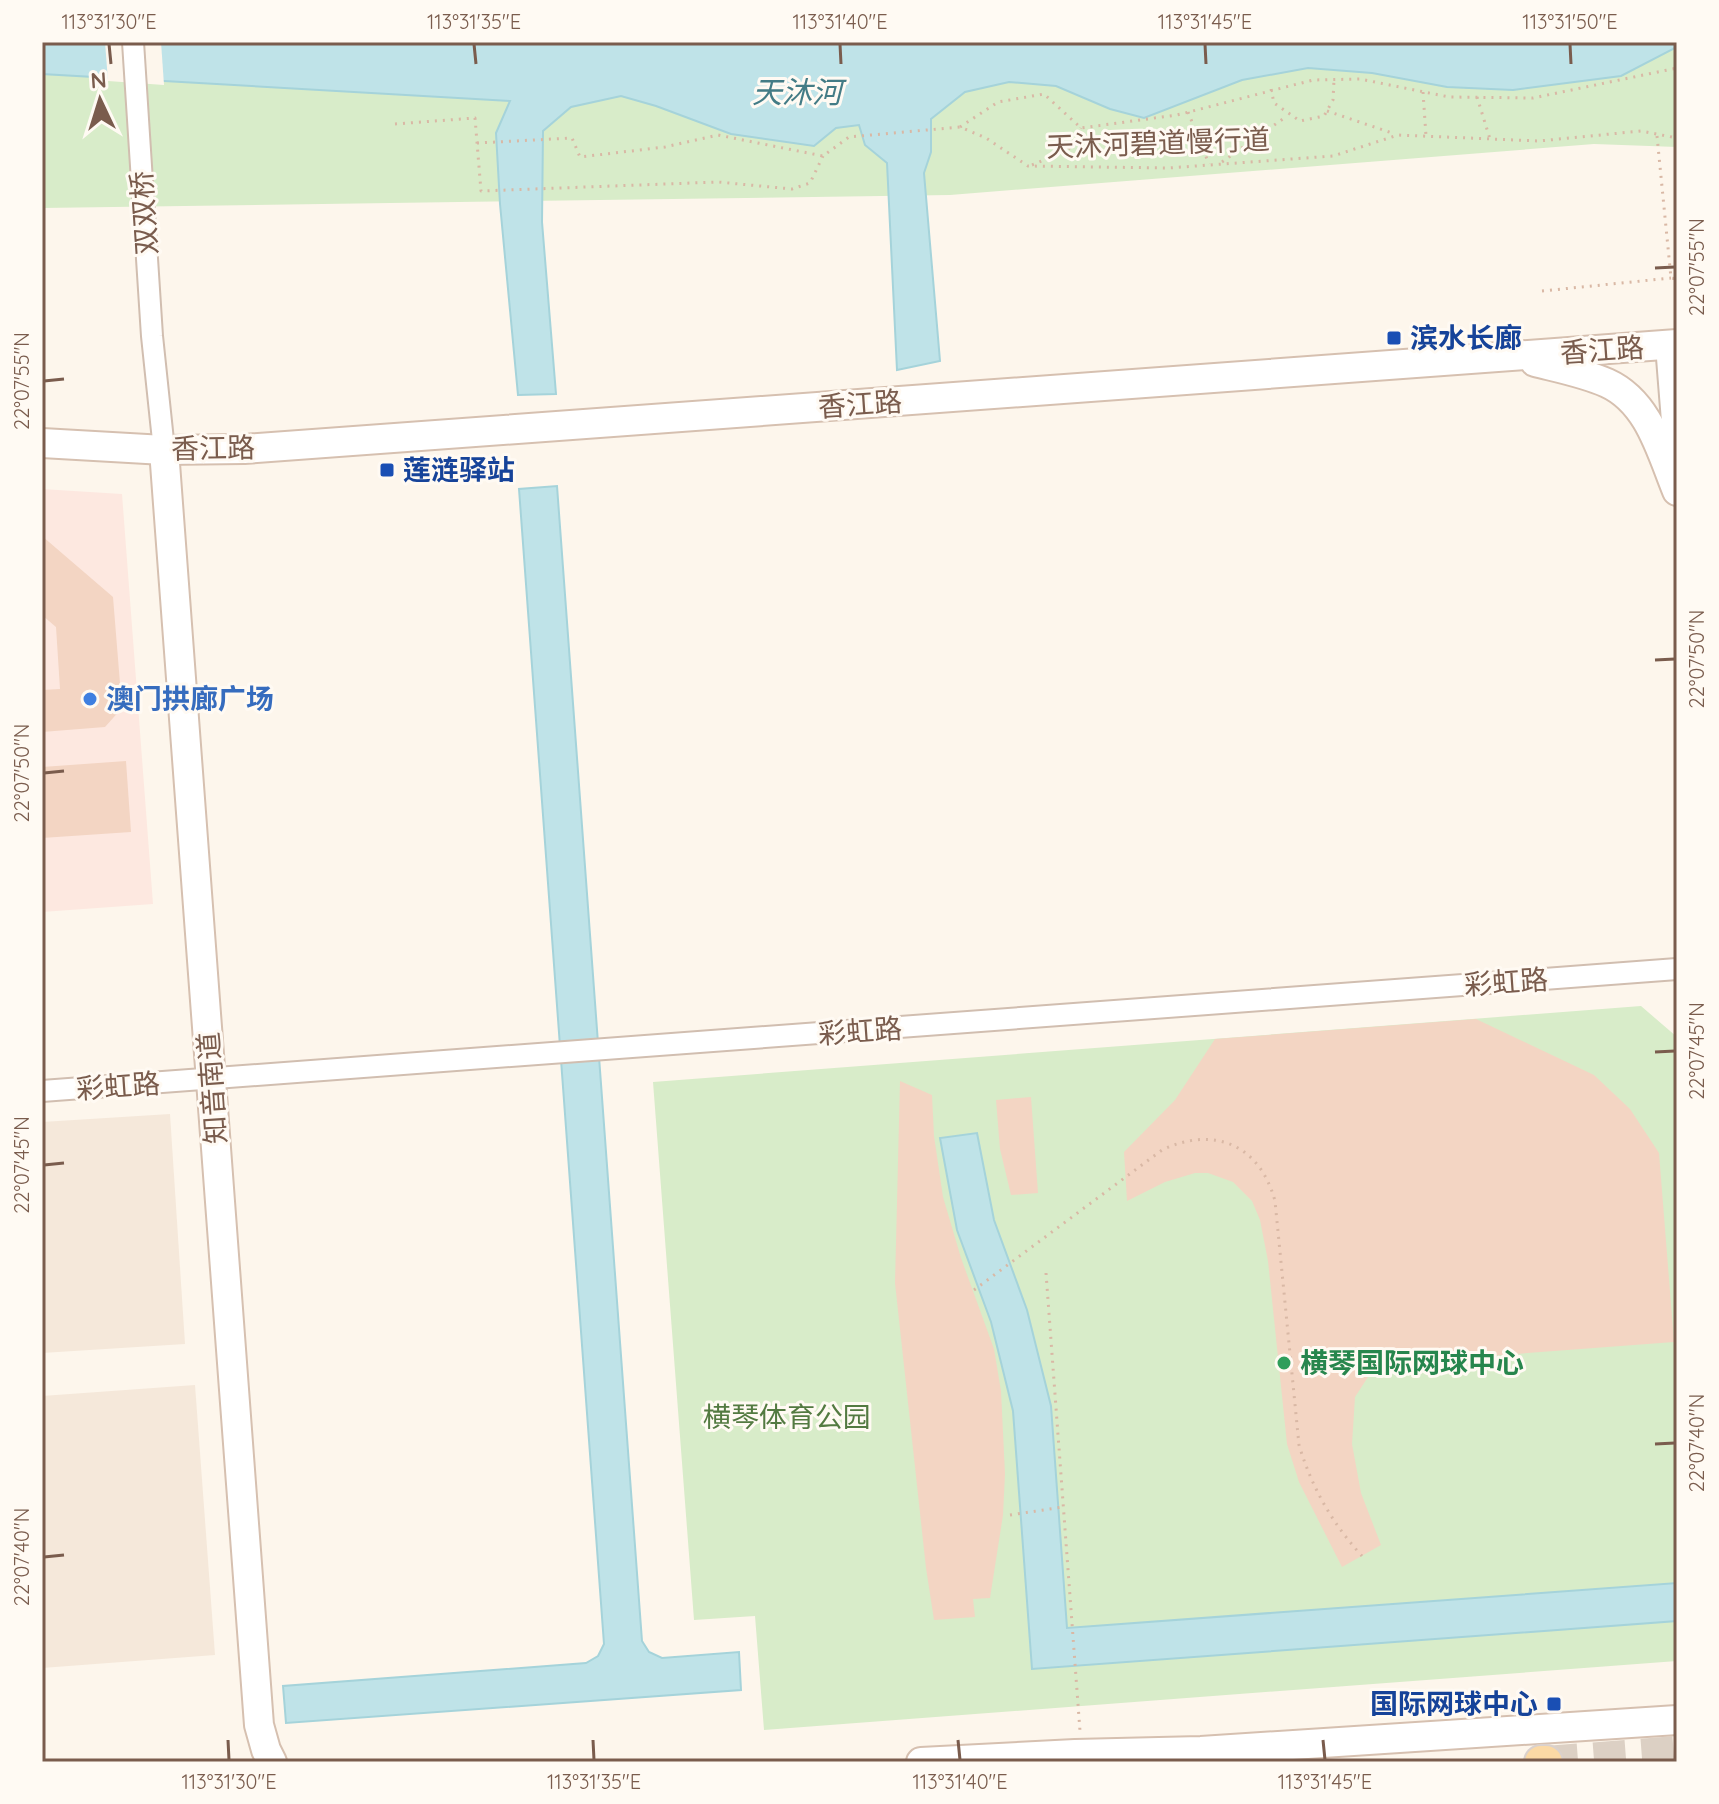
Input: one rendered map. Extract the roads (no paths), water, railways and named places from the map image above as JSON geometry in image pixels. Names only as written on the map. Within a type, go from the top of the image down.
[{"type":"main road","name":"香江路","points":[[42,443],[164,450],[244,449],[1673,344]]},
{"type":"main road","points":[[1515,356],[1595,379],[1629,397],[1651,427],[1677,491]]},
{"type":"main road","name":"知音南道","points":[[164,450],[259,1725]]},
{"type":"main road","points":[[921,1762],[1078,1746],[1201,1751],[1663,1721],[1677,1711]]},
{"type":"main road","points":[[1663,1721],[1677,1734]]},
{"type":"main road","points":[[253,1762],[259,1725]]},
{"type":"main road","points":[[259,1725],[272,1762]]},
{"type":"main road","points":[[1036,1762],[1078,1746]]},
{"type":"street","name":"双双桥","points":[[133,42],[152,336],[164,450]]},
{"type":"street","points":[[1673,344],[1677,459]]},
{"type":"street","name":"彩虹路","points":[[42,1091],[1677,969]]},
{"type":"water","name":"天沐河","points":[[42,42],[1677,42],[1677,47],[1621,76],[1513,90],[1447,87],[1372,73],[1308,68],[1242,80],[1144,118],[1110,109],[1056,86],[1009,82],[965,92],[931,119],[931,152],[924,173],[940,361],[897,370],[887,163],[865,145],[859,125],[836,128],[814,146],[731,134],[621,96],[571,107],[543,131],[542,222],[556,394],[518,395],[496,133],[510,101],[42,74]]},
{"type":"water","points":[[557,486],[642,1641],[649,1652],[662,1658],[739,1652],[741,1690],[286,1723],[283,1686],[586,1663],[598,1656],[604,1644],[519,489]]},
{"type":"water","points":[[977,1133],[994,1220],[1027,1310],[1051,1406],[1067,1628],[1677,1583],[1677,1621],[1032,1669],[1013,1411],[991,1322],[957,1230],[940,1138]]},
{"type":"tunnel","points":[[1546,1762],[1677,1752]]},
{"type":"place","name":"滨水长廊","points":[[1394,338]]},
{"type":"place","name":"莲涟驿站","points":[[387,470]]},
{"type":"place","name":"澳门拱廊广场","points":[[90,699]]},
{"type":"place","name":"横琴国际网球中心","points":[[1284,1363]]},
{"type":"place","name":"国际网球中心","points":[[1554,1704]]},
{"type":"park label","name":"横琴体育公园","points":[[787,1417]]}]
